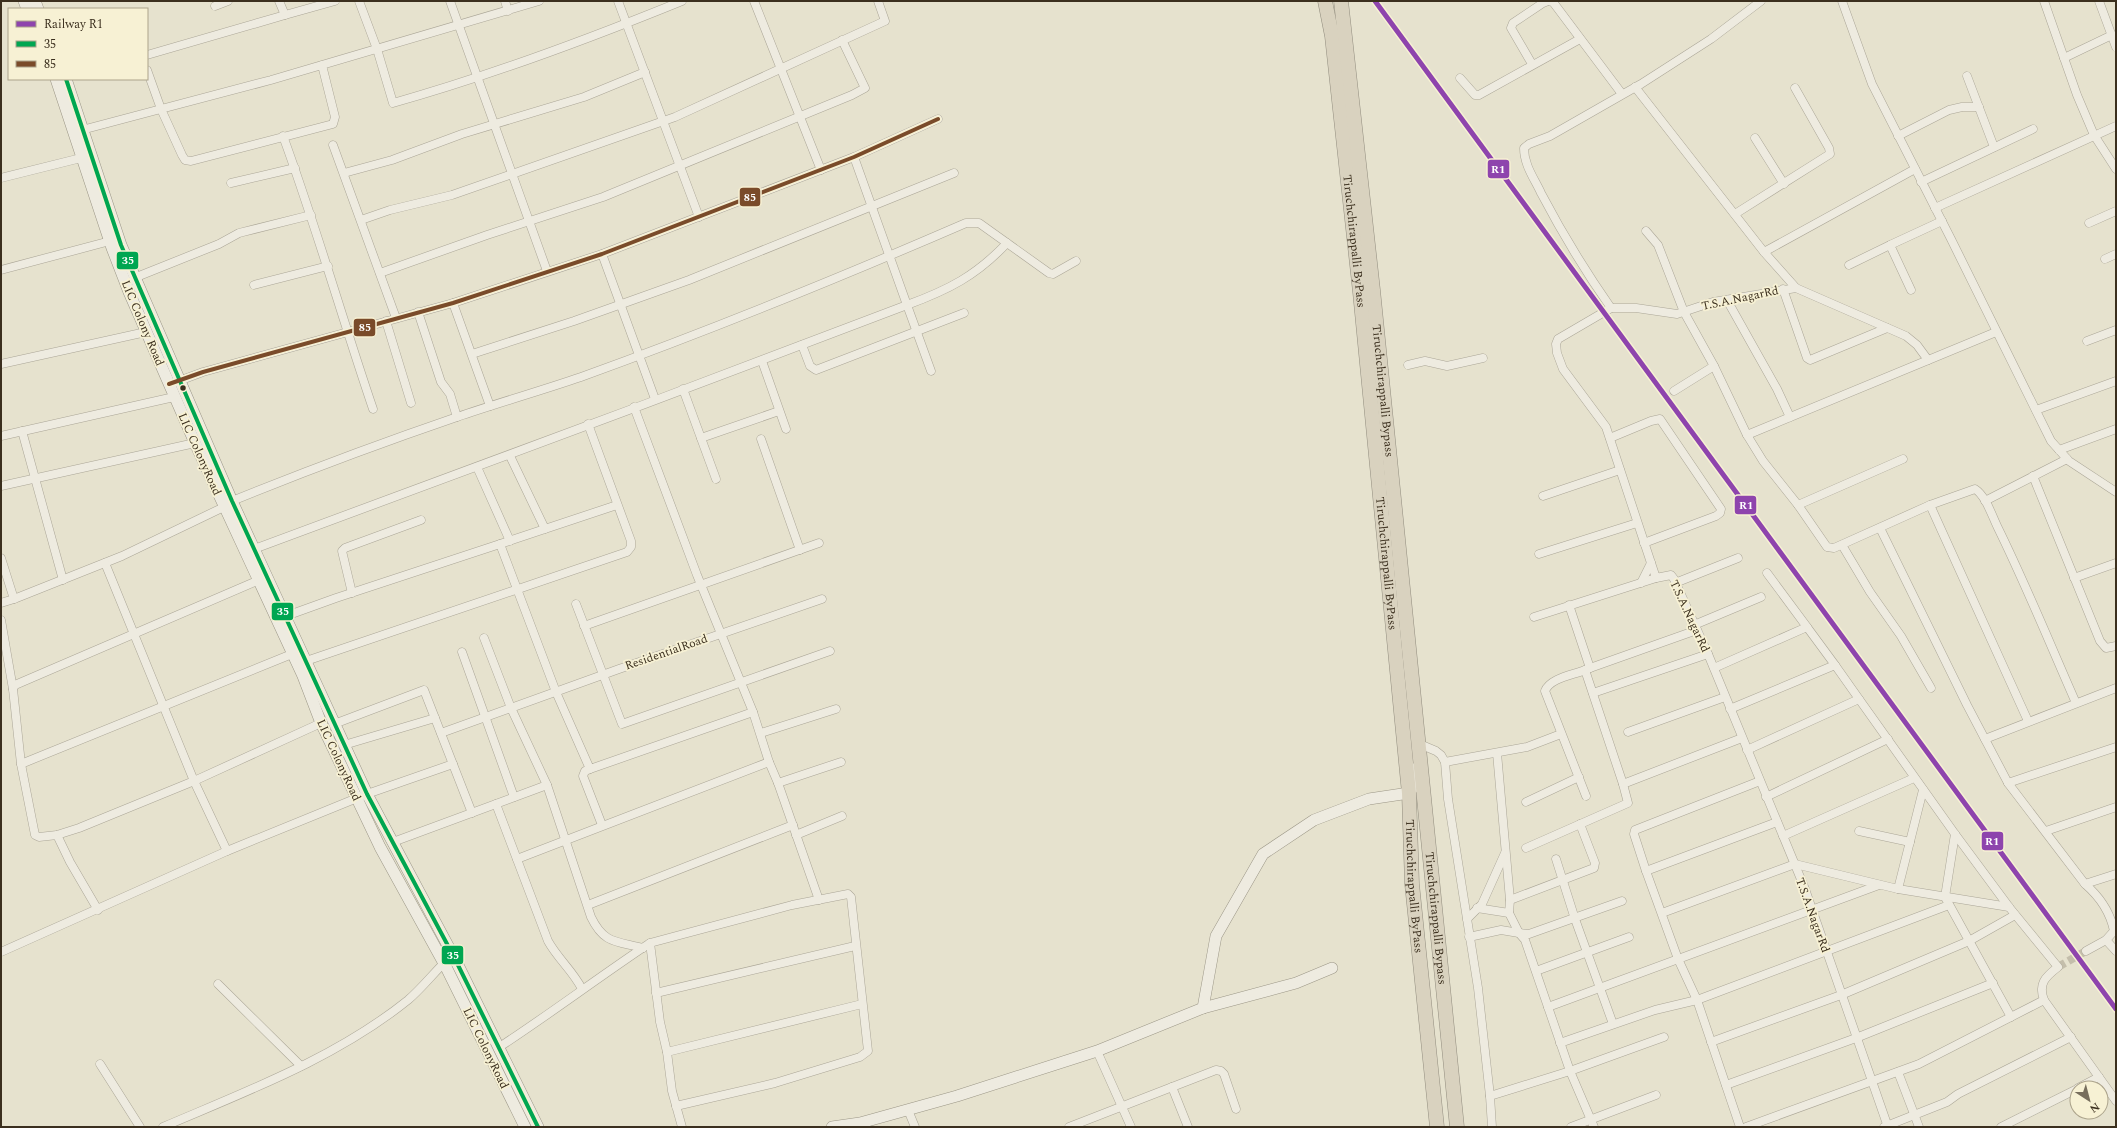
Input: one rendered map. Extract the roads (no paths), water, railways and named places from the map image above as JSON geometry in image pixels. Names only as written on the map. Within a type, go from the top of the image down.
[{"type":"highway","name":"Tiruchchirappalli ByPass","points":[[1325,1],[1332,36],[1359,284],[1409,793],[1412,884],[1437,1127]]},
{"type":"highway","name":"Tiruchchirappalli Bypass","points":[[1341,4],[1373,298],[1413,709],[1457,1127]]},
{"type":"highway","points":[[1412,884],[1416,872],[1414,807],[1423,798]]},
{"type":"main road","name":"LIC Colony Road","points":[[56,80],[77,131],[81,158],[146,332],[174,383]]},
{"type":"main road","name":"LIC ColonyRoad","points":[[66,80],[77,131],[114,245],[134,278],[174,383],[228,504],[257,567],[286,616],[344,745],[380,847],[449,960],[498,1048],[538,1127]]},
{"type":"main road","name":"LIC ColonyRoad","points":[[174,383],[174,397],[195,443],[254,549],[257,567],[257,581],[292,654],[322,723],[362,797],[393,842],[449,960],[525,1127]]},
{"type":"main road","name":"Tiruchchirappalli Bypass","points":[[1409,793],[1416,783],[1409,722],[1413,709]]},
{"type":"main road","points":[[1203,1008],[1216,936],[1263,854],[1314,820],[1369,799],[1409,793]]},
{"type":"main road","points":[[832,1127],[860,1122],[957,1096],[1096,1051],[1203,1008],[1296,983],[1332,968]]},
{"type":"street","points":[[214,6],[228,1]]},
{"type":"street","points":[[279,1],[285,15]]},
{"type":"street","points":[[148,55],[335,1]]},
{"type":"street","points":[[359,1],[377,49],[393,103],[478,77],[564,48],[682,1]]},
{"type":"street","points":[[450,1],[547,271]]},
{"type":"street","points":[[505,1],[508,11]]},
{"type":"street","points":[[77,131],[322,65],[538,1]]},
{"type":"street","points":[[618,1],[700,217]]},
{"type":"street","points":[[754,1],[821,170]]},
{"type":"street","points":[[361,220],[390,210],[452,195],[663,121],[781,69],[885,20],[878,1]]},
{"type":"street","points":[[1532,64],[1511,28],[1513,23],[1543,3],[1548,1],[1553,2],[1622,94]]},
{"type":"street","points":[[1611,308],[1588,275],[1554,216],[1524,159],[1524,148],[1529,144],[1550,136],[1635,87],[1711,39],[1761,1]]},
{"type":"street","points":[[1842,1],[1872,84],[2051,441],[2067,458],[2096,480],[2116,492]]},
{"type":"street","points":[[2044,1],[2094,135],[2116,169]]},
{"type":"street","points":[[2064,58],[2114,42],[2100,1]]},
{"type":"street","points":[[1460,78],[1471,92],[1475,95],[1479,95],[1532,64],[1580,39]]},
{"type":"street","points":[[380,273],[603,197],[681,167],[865,88],[842,40]]},
{"type":"street","points":[[148,73],[161,109],[182,155],[185,160],[192,162],[283,136],[330,125],[335,121],[322,65]]},
{"type":"street","points":[[344,173],[392,160],[494,124],[584,97],[645,72]]},
{"type":"street","points":[[1967,76],[1994,147]]},
{"type":"street","points":[[1635,87],[1764,252],[1796,288],[1912,340],[1928,360]]},
{"type":"street","points":[[1735,214],[1830,154],[1829,148],[1795,88]]},
{"type":"street","points":[[1898,136],[1949,110],[1962,107],[1979,107]]},
{"type":"street","points":[[174,383],[204,372],[453,303],[602,254],[854,157],[938,119]]},
{"type":"street","points":[[1935,208],[2116,126]]},
{"type":"street","points":[[1921,182],[2033,129]]},
{"type":"street","points":[[283,136],[328,266],[347,332],[373,409]]},
{"type":"street","points":[[1756,138],[1784,184]]},
{"type":"street","points":[[333,145],[396,318]]},
{"type":"street","points":[[854,157],[931,371]]},
{"type":"street","points":[[1,178],[81,158]]},
{"type":"street","points":[[231,183],[295,168]]},
{"type":"street","points":[[1764,252],[1914,169]]},
{"type":"street","points":[[472,354],[689,280],[954,173]]},
{"type":"street","points":[[2089,223],[2116,211]]},
{"type":"street","points":[[134,278],[219,244],[239,233],[311,215]]},
{"type":"street","points":[[1850,265],[1942,221]]},
{"type":"street","points":[[1,603],[105,563],[228,504],[343,457],[457,417],[580,377],[639,355],[889,256],[966,223],[979,223],[1049,273],[1053,274],[1076,261]]},
{"type":"street","points":[[1646,230],[1658,245],[1684,312],[1714,366],[1747,435],[1763,461],[1798,505],[1827,547],[1831,549],[1842,545],[1930,505],[1975,489],[1985,501],[2013,558],[2076,703]]},
{"type":"street","points":[[254,549],[477,466],[510,456],[588,424],[762,361],[941,292],[962,282],[985,265],[1007,244]]},
{"type":"street","points":[[1,270],[114,245]]},
{"type":"street","points":[[1890,245],[1911,290]]},
{"type":"street","points":[[602,254],[656,399]]},
{"type":"street","points":[[2105,259],[2116,254]]},
{"type":"street","points":[[254,285],[328,266]]},
{"type":"street","name":"T.S.A.NagarRd","points":[[1796,288],[1713,302],[1677,314],[1636,308],[1611,308],[1558,339],[1556,344],[1563,369],[1606,427],[1656,578],[1671,575],[1714,668],[1766,797],[1795,864],[1887,1126]]},
{"type":"street","points":[[1783,289],[1802,348],[1807,358],[1810,360],[1887,328]]},
{"type":"street","points":[[1727,300],[1777,389],[1790,417]]},
{"type":"street","points":[[453,303],[490,406]]},
{"type":"street","points":[[418,312],[441,382],[450,394],[457,417]]},
{"type":"street","points":[[802,345],[810,366],[816,370],[964,313]]},
{"type":"street","points":[[386,321],[411,403]]},
{"type":"street","points":[[2087,341],[2116,330]]},
{"type":"street","points":[[1,364],[146,332]]},
{"type":"street","points":[[1747,435],[1996,332]]},
{"type":"street","points":[[1408,365],[1424,361],[1447,366],[1483,358]]},
{"type":"street","points":[[762,361],[786,429]]},
{"type":"street","points":[[1674,391],[1714,366]]},
{"type":"street","points":[[2036,410],[2116,381]]},
{"type":"street","points":[[683,389],[716,479]]},
{"type":"street","points":[[1,436],[174,397]]},
{"type":"street","points":[[634,407],[701,585],[761,733],[769,762],[778,783],[819,900]]},
{"type":"street","points":[[701,438],[779,411]]},
{"type":"street","points":[[1610,438],[1651,421],[1660,419],[1721,509],[1720,513],[1716,516],[1644,543]]},
{"type":"street","points":[[306,662],[518,591],[627,552],[631,547],[631,541],[588,424]]},
{"type":"street","points":[[2059,450],[2116,429]]},
{"type":"street","points":[[22,431],[63,580]]},
{"type":"street","points":[[761,439],[800,550]]},
{"type":"street","points":[[1,486],[195,443]]},
{"type":"street","points":[[510,456],[545,529]]},
{"type":"street","points":[[1985,501],[2067,458]]},
{"type":"street","points":[[1798,505],[1903,459]]},
{"type":"street","points":[[477,466],[510,540]]},
{"type":"street","points":[[1543,496],[1620,470]]},
{"type":"street","points":[[2033,476],[2102,645],[2106,648],[2116,646]]},
{"type":"street","points":[[286,616],[617,505]]},
{"type":"street","points":[[1930,505],[2028,721]]},
{"type":"street","points":[[352,593],[342,551],[345,548],[421,520]]},
{"type":"street","points":[[1539,554],[1637,523]]},
{"type":"street","points":[[1880,528],[2008,783],[2085,884],[2096,894],[2110,917],[2115,930],[2106,940],[2086,951]]},
{"type":"street","points":[[584,626],[819,543]]},
{"type":"street","points":[[500,544],[556,692],[590,769]]},
{"type":"street","points":[[1842,545],[1870,592],[1901,636],[1930,688]]},
{"type":"street","points":[[1,558],[14,599]]},
{"type":"street","points":[[1675,583],[1738,558]]},
{"type":"street","points":[[105,563],[194,781],[227,851]]},
{"type":"street","points":[[1641,583],[1651,563]]},
{"type":"street","points":[[2074,578],[2116,563]]},
{"type":"street","points":[[1768,573],[2009,908],[2058,967],[2042,984],[2041,990],[2044,1000],[2116,1101]]},
{"type":"street","points":[[1534,617],[1656,578]]},
{"type":"street","points":[[13,689],[20,681],[257,581]]},
{"type":"street","points":[[1586,796],[1545,691],[1547,686],[1552,682],[1696,627],[1761,597]]},
{"type":"street","name":"ResidentialRoad","points":[[441,733],[603,674],[822,600]]},
{"type":"street","points":[[576,604],[622,724],[830,651]]},
{"type":"street","points":[[1526,848],[1628,803],[1593,693],[1569,605]]},
{"type":"street","points":[[1,620],[13,689],[21,764],[35,835],[39,837],[57,835],[194,781],[322,723]]},
{"type":"street","points":[[1714,668],[1807,627]]},
{"type":"street","points":[[484,638],[511,708],[547,784],[598,931],[608,940],[643,948]]},
{"type":"street","points":[[462,652],[514,797]]},
{"type":"street","points":[[21,764],[292,654]]},
{"type":"street","points":[[1593,693],[1708,654]]},
{"type":"street","points":[[1730,709],[1835,665]]},
{"type":"street","points":[[1985,739],[2116,688]]},
{"type":"street","points":[[334,724],[424,690],[472,813]]},
{"type":"street","points":[[1628,732],[1725,697]]},
{"type":"street","points":[[1747,750],[1859,699]]},
{"type":"street","points":[[761,733],[836,709]]},
{"type":"street","points":[[602,825],[583,776],[585,771],[753,712]]},
{"type":"street","points":[[344,745],[435,718]]},
{"type":"street","points":[[1445,762],[1527,747],[1561,734]]},
{"type":"street","points":[[1623,784],[1742,738]]},
{"type":"street","points":[[1766,797],[1888,739]]},
{"type":"street","points":[[1417,743],[1436,751],[1441,755],[1445,762],[1448,799],[1478,988],[1492,1127]]},
{"type":"street","points":[[2008,783],[2116,747]]},
{"type":"street","points":[[1497,753],[1510,900],[1509,913],[1524,940],[1570,1071],[1592,1123]]},
{"type":"street","points":[[517,859],[769,762]]},
{"type":"street","points":[[778,783],[841,762]]},
{"type":"street","points":[[1,952],[98,910],[227,851],[362,797],[453,764]]},
{"type":"street","points":[[1526,802],[1579,777]]},
{"type":"street","points":[[1783,836],[1914,778]]},
{"type":"street","points":[[1740,1127],[1697,1000],[1678,959],[1634,834],[1635,830],[1760,780]]},
{"type":"street","points":[[393,842],[547,784]]},
{"type":"street","points":[[1898,889],[1923,790]]},
{"type":"street","points":[[496,804],[548,941],[558,958],[577,978],[582,989]]},
{"type":"street","points":[[2046,831],[2116,807]]},
{"type":"street","points":[[796,835],[842,816]]},
{"type":"street","points":[[1646,871],[1777,822]]},
{"type":"street","points":[[1510,900],[1564,881],[1594,868],[1595,863],[1580,824]]},
{"type":"street","points":[[588,905],[793,825]]},
{"type":"street","points":[[1859,831],[1910,842]]},
{"type":"street","points":[[1955,834],[1945,897],[2012,1017]]},
{"type":"street","points":[[57,835],[70,862],[98,910]]},
{"type":"street","points":[[1467,919],[1482,904],[1506,852]]},
{"type":"street","points":[[1556,859],[1575,919],[1601,987],[1613,1024]]},
{"type":"street","points":[[1662,913],[1795,864],[1898,889],[2009,908]]},
{"type":"street","points":[[2085,884],[2116,874]]},
{"type":"street","points":[[1548,1007],[1880,885]]},
{"type":"street","points":[[498,1048],[532,1026],[582,989],[650,943],[848,894],[851,897],[855,946],[868,1051],[864,1055],[775,1083],[676,1106]]},
{"type":"street","points":[[1469,937],[1501,930],[1529,934],[1575,919],[1622,901]]},
{"type":"street","points":[[1560,1043],[1655,1010],[1697,1000],[1949,905]]},
{"type":"street","points":[[1477,908],[1509,913]]},
{"type":"street","points":[[1711,1042],[1841,995],[1969,941],[2015,914]]},
{"type":"street","points":[[1536,971],[1629,937]]},
{"type":"street","points":[[2106,940],[2116,951]]},
{"type":"street","points":[[650,943],[656,993],[672,1091],[682,1127]]},
{"type":"street","points":[[656,993],[855,946]]},
{"type":"street","points":[[163,1127],[338,1048],[407,1001],[449,960]]},
{"type":"street","points":[[1726,1084],[1856,1038],[1993,983]]},
{"type":"street","points":[[218,984],[301,1066]]},
{"type":"street","points":[[1746,1127],[1872,1082],[1938,1055],[2044,1000]]},
{"type":"street","points":[[666,1052],[862,1004]]},
{"type":"street","points":[[1490,1096],[1570,1071],[1664,1037]]},
{"type":"street","points":[[1887,1126],[1947,1102],[1958,1094],[2071,1037]]},
{"type":"street","points":[[1096,1051],[1131,1127]]},
{"type":"street","points":[[100,1064],[140,1127]]},
{"type":"street","points":[[1069,1127],[1122,1108],[1216,1070],[1221,1071],[1224,1074],[1236,1109]]},
{"type":"street","points":[[1898,1072],[1919,1127]]},
{"type":"street","points":[[2093,1080],[2099,1077]]},
{"type":"street","points":[[1172,1087],[1188,1127]]},
{"type":"street","points":[[2001,1127],[2069,1093]]},
{"type":"street","points":[[1571,1127],[1592,1123],[1656,1095]]},
{"type":"street","points":[[908,1110],[915,1127]]},
{"type":"tunnel","points":[[2058,967],[2086,951]]},
{"type":"rail line","name":"R1","points":[[1375,1],[2116,1009]]}]
